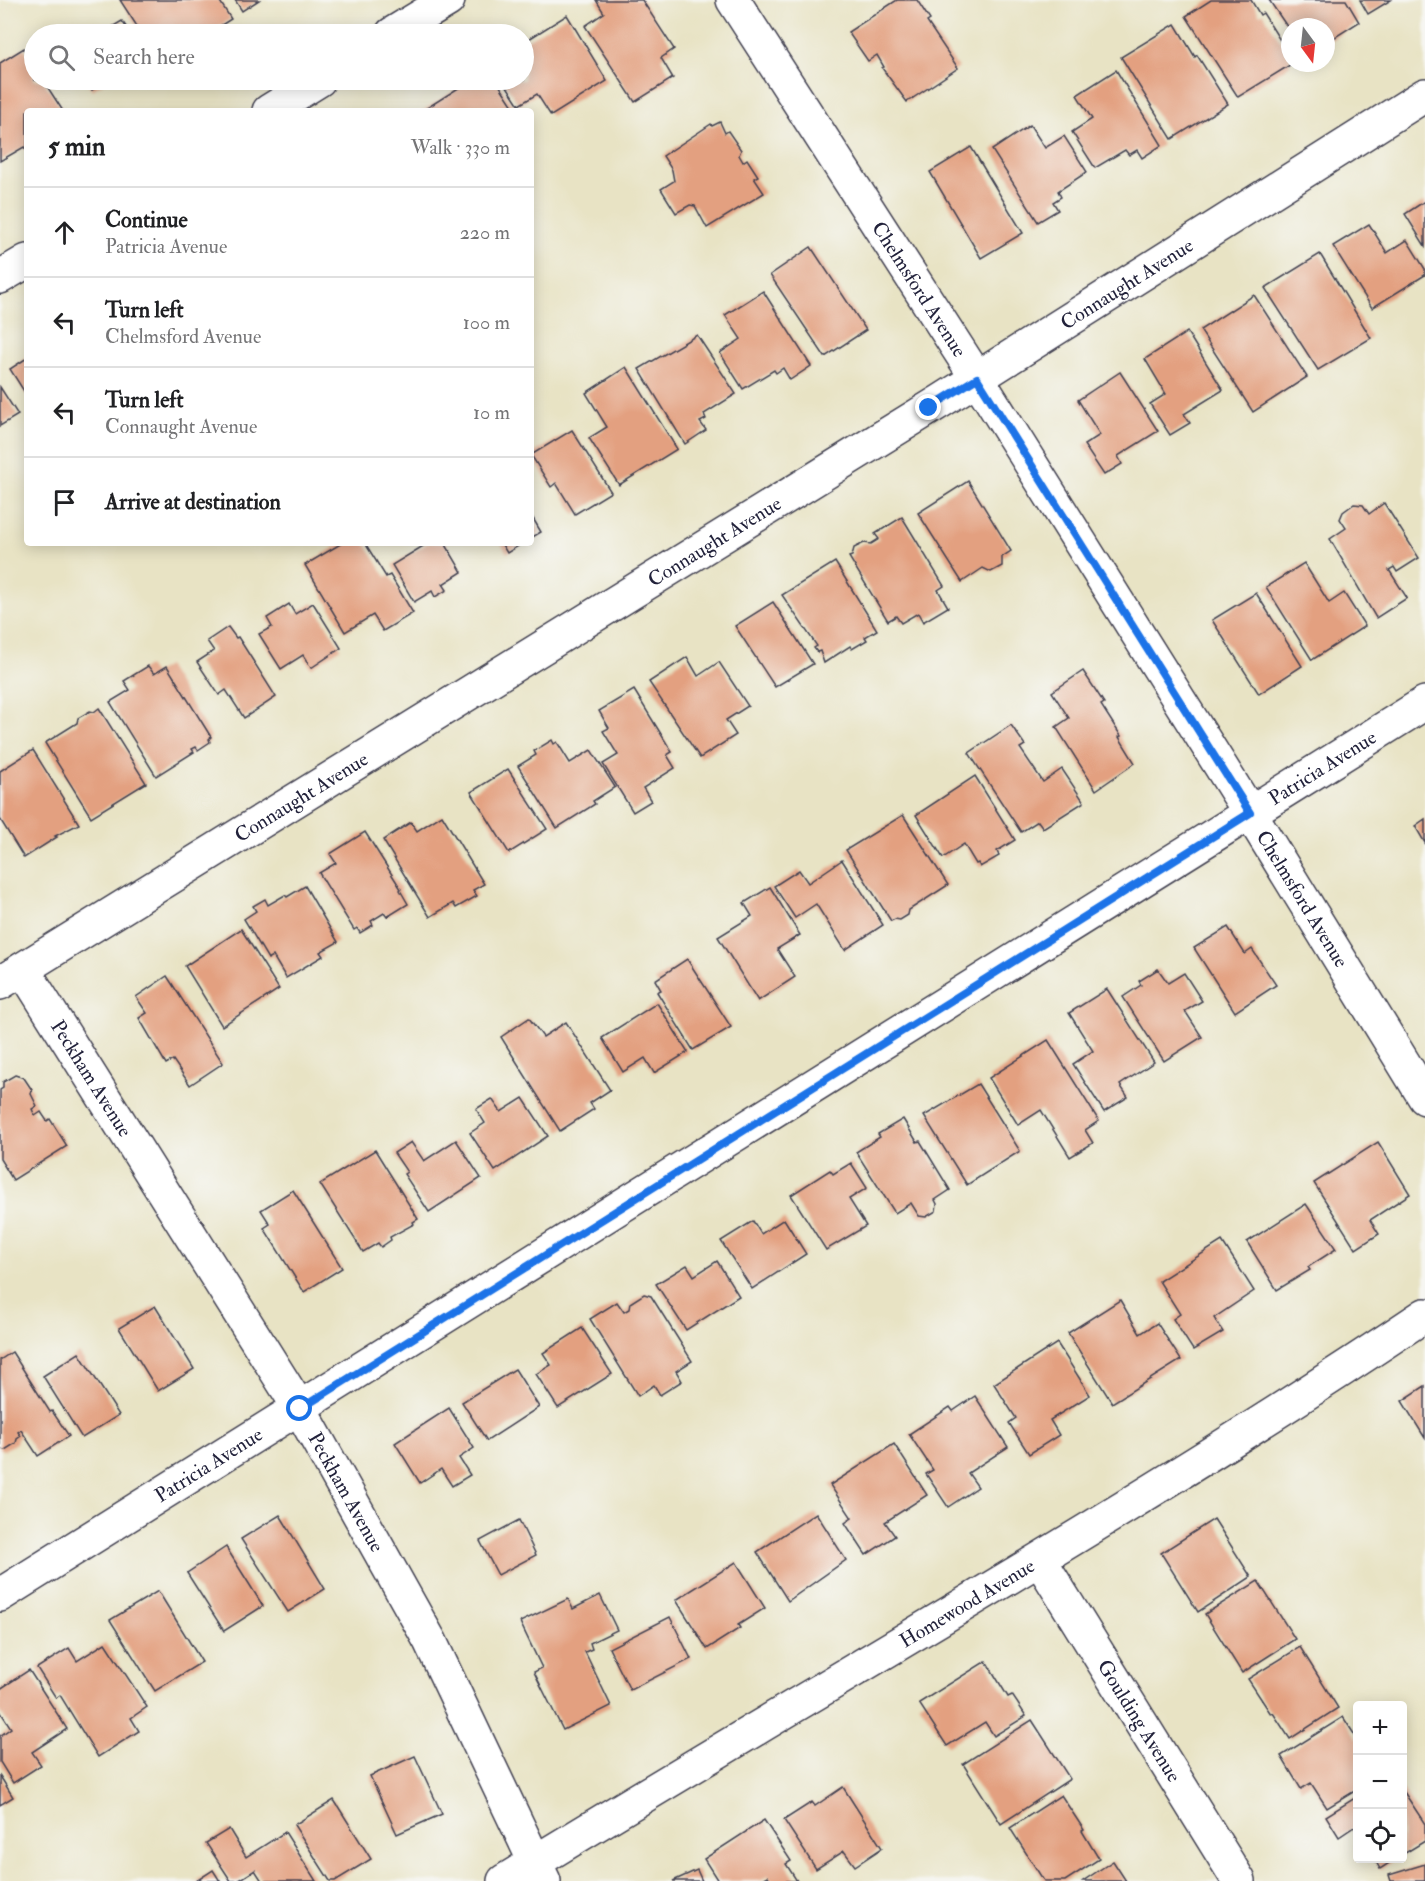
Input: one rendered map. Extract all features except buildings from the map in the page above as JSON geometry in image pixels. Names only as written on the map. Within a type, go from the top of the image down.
[{"type":"street","points":[[408,24],[448,0]]},
{"type":"street","name":"Chelmsford Avenue","points":[[733,0],[977,378],[1250,813],[1425,1098]]},
{"type":"street","points":[[273,108],[303,90]]},
{"type":"street","name":"Connaught Avenue","points":[[11,976],[977,378],[1425,95]]},
{"type":"street","points":[[0,277],[24,263]]},
{"type":"street","name":"Patricia Avenue","points":[[0,1595],[1425,704]]},
{"type":"street","name":"Peckham Avenue","points":[[11,976],[300,1409],[430,1641],[540,1871]]},
{"type":"street","name":"Homewood Avenue","points":[[504,1881],[540,1871],[1325,1382],[1425,1315]]},
{"type":"street","name":"Goulding Avenue","points":[[1040,1560],[1239,1881]]},
{"type":"route","points":[[300,1409],[1250,813],[977,378],[929,408]]}]
